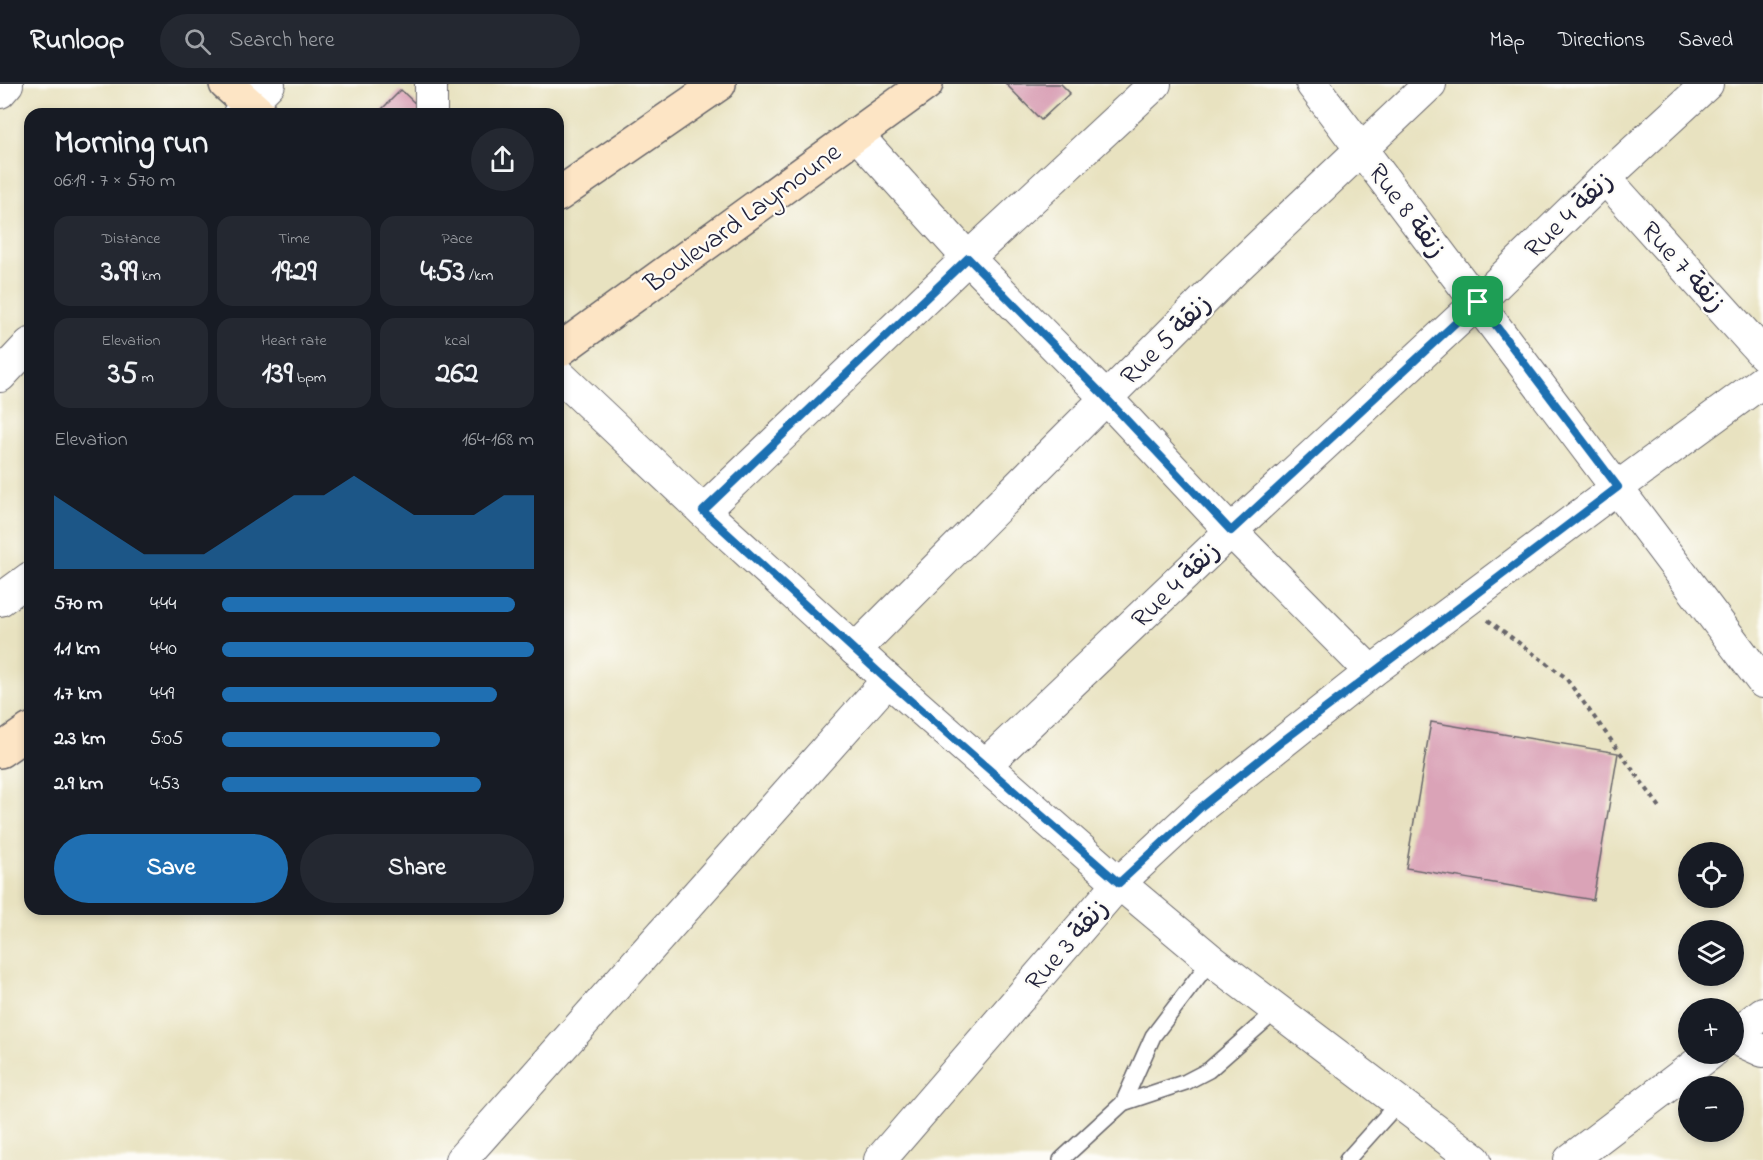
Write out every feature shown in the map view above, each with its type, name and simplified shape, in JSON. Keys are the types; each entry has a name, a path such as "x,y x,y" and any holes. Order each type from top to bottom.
{"street":[{"path":"0,92 7,84"},
{"path":"431,84 431,108"},
{"path":"564,191 719,84"},
{"name":"Boulevard Laymoune","path":"564,347 926,84"},
{"path":"703,511 968,258 1155,84"},
{"name":"Rue 8 زنقة","path":"1312,84 1763,682"},
{"name":"Rue 5 زنقة","path":"855,650 1234,270 1430,84"},
{"name":"Rue 4 زنقة","path":"985,765 1707,84"},
{"path":"856,134 968,258 1106,398 1231,531 1371,672"},
{"name":"Rue 7 زنقة","path":"1605,178 1763,354"},
{"path":"0,376 24,350"},
{"path":"564,380 888,681 1119,883 1211,960 1475,1160"},
{"name":"Rue 3 زنقة","path":"880,1160 1119,883 1201,807 1371,672 1763,381"},
{"path":"0,600 24,582"},
{"path":"460,1160 888,681"},
{"path":"0,752 24,734"},
{"path":"1744,1029 1763,1013"},
{"path":"1744,1042 1763,1051"},
{"path":"1569,1160 1696,1064"}],"lane":[{"path":"1061,1160 1123,1103 1153,1036 1211,960"},
{"path":"1123,1103 1186,1082 1209,1070 1277,1010"},
{"path":"1347,1160 1399,1102"}],"path":[{"path":"1464,603 1565,676 1662,810"}],"building":[{"path":"1006,84 1061,84 1070,93 1041,120"},
{"path":"401,90 420,108 383,108"},
{"path":"1431,722 1618,753 1593,900 1406,868"}],"route":[{"path":"968,258 1106,398 1231,531 1478,302 1618,487 1284,740 1201,807 1119,883 888,681 703,511 968,258"}]}
